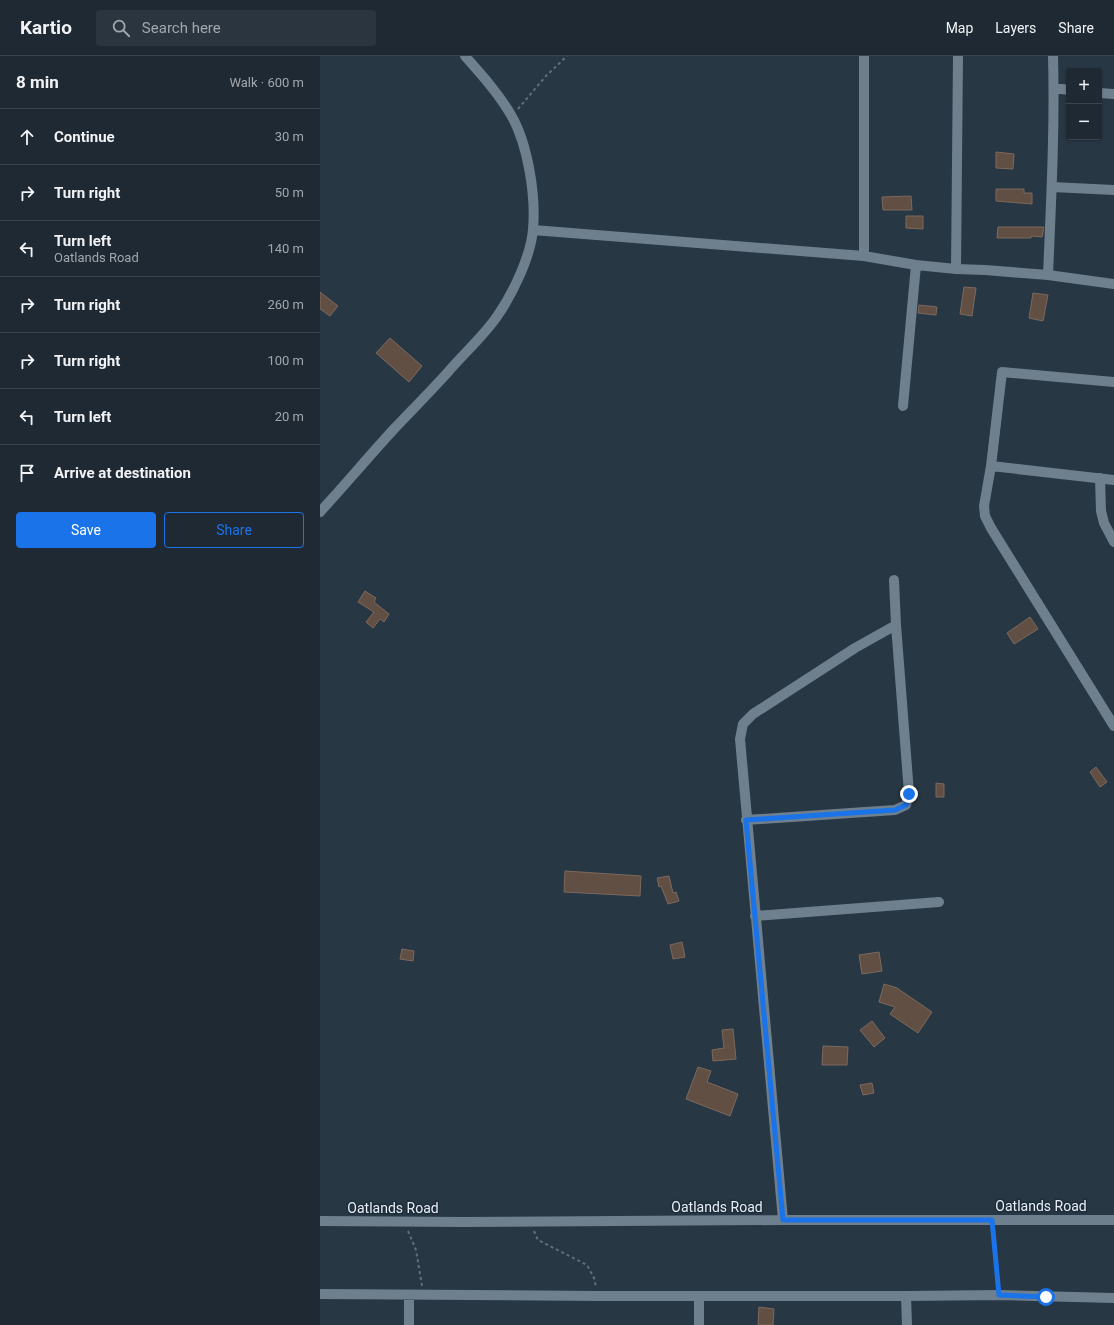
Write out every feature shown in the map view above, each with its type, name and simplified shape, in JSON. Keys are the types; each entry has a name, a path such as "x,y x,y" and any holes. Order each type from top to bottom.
{"street":[{"path":"320,512 395,428 427,396 476,342 497,316 514,286 526,260 533,230 533,196 531,173 524,146 512,116 484,77 465,56"},
{"path":"864,56 864,256"},
{"path":"956,269 958,56"},
{"path":"1048,275 1052,187 1054,88 1053,56"},
{"path":"1054,88 1066,90"},
{"path":"1102,93 1114,94"},
{"path":"1052,187 1114,190"},
{"path":"533,230 864,256 916,265 1048,275 1114,284"},
{"path":"903,406 916,265"},
{"path":"1114,382 1002,372 991,466 984,506 985,516 991,528 1114,726"},
{"path":"991,466 1114,480"},
{"path":"1100,478 1101,511 1104,523 1114,542"},
{"path":"746,820 895,810 906,805 909,794 894,580"},
{"path":"783,1220 746,820 740,739 743,724 754,714 854,648 896,625"},
{"path":"756,916 939,902"},
{"name":"Oatlands Road","path":"320,1221 530,1222 1114,1220"},
{"path":"320,1294 599,1296 999,1295 1114,1298"},
{"path":"409,1295 409,1325"},
{"path":"699,1296 699,1325"},
{"path":"906,1296 907,1325"}],"path":[{"path":"512,116 546,76 567,56"},
{"path":"992,1220 999,1295"},
{"path":"405,1222 416,1250 424,1295"},
{"path":"530,1222 538,1240 587,1265 594,1278 599,1296"}],"building":[{"path":"996,152 1014,154 1013,169 996,168"},
{"path":"996,189 1024,189 1024,193 1032,193 1032,204 996,201"},
{"path":"911,196 912,210 883,210 882,197"},
{"path":"906,216 923,216 923,229 906,228"},
{"path":"998,227 1044,227 1042,237 1031,236 1031,238 997,238"},
{"path":"964,287 976,288 972,316 960,314"},
{"path":"320,292 338,306 330,316 320,309"},
{"path":"1033,293 1048,295 1043,321 1029,318"},
{"path":"919,305 937,307 936,315 918,313"},
{"path":"390,338 422,366 409,382 376,353"},
{"path":"365,591 376,598 374,602 389,614 384,622 380,619 373,628 366,622 374,612 358,602"},
{"path":"1030,617 1038,629 1014,644 1007,633"},
{"path":"1096,767 1107,782 1100,787 1090,772"},
{"path":"936,783 944,784 944,797 936,797"},
{"path":"565,871 641,876 640,896 564,892"},
{"path":"669,876 673,893 676,892 679,901 668,904 661,886 659,887 657,878"},
{"path":"682,942 685,957 673,959 670,945"},
{"path":"402,949 414,951 413,961 400,959"},
{"path":"879,952 882,971 862,974 859,955"},
{"path":"884,984 897,988 932,1012 918,1033 890,1014 895,1007 879,1002"},
{"path":"872,1021 885,1038 874,1047 860,1030"},
{"path":"733,1029 736,1059 713,1061 712,1050 724,1048 722,1030"},
{"path":"823,1046 848,1047 847,1065 822,1065"},
{"path":"698,1067 711,1071 707,1082 738,1094 730,1116 686,1099"},
{"path":"872,1083 874,1093 863,1095 860,1085"},
{"path":"759,1307 774,1309 773,1325 758,1325"}],"route":[{"path":"909,794 906,805 895,810 746,820 783,1220 992,1220 999,1295 1046,1297"}]}
